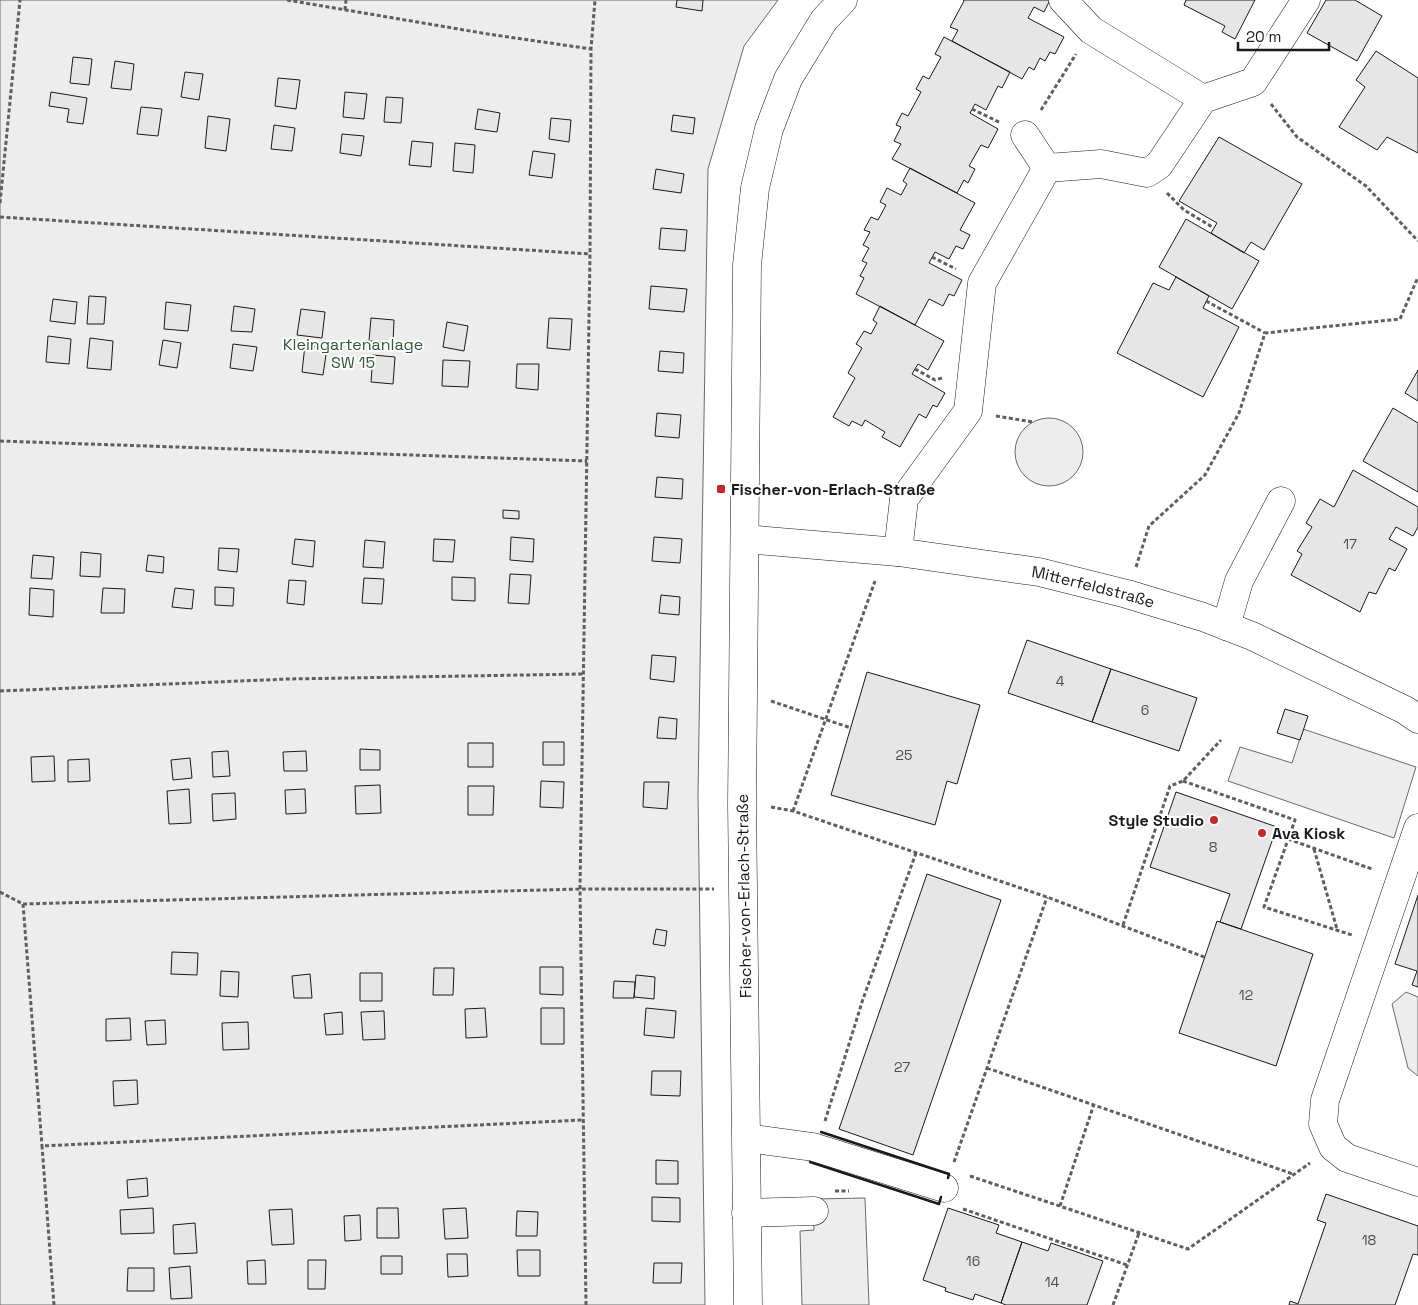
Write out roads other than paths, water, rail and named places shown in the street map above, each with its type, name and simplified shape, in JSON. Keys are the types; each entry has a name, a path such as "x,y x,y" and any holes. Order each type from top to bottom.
{"street":[{"name":"Fischer-von-Erlach-Straße","path":"748,1305 742,804 747,265 755,188 769,129 788,79 824,20 843,0"},
{"path":"1062,0 1091,30 1203,99"},
{"path":"1047,168 1101,164 1147,173 1159,165 1203,99 1253,82 1306,0"},
{"path":"1025,135 1047,168"},
{"path":"898,552 904,499 968,411 982,283 1047,168"},
{"path":"1226,626 1239,582 1281,501"},
{"name":"Mitterfeldstraße","path":"744,539 898,552 1039,572 1127,594 1204,617 1414,707"},
{"path":"1418,828 1325,1100 1323,1124 1333,1147 1347,1158 1418,1182"},
{"path":"747,1138 813,1147 948,1179"},
{"path":"746,1213 814,1211"}],"place":[{"name":"Fischer-von-Erlach-Straße","path":"721,489"},
{"name":"Style Studio","path":"1214,820"},
{"name":"Ava Kiosk","path":"1262,833"}],"park label":[{"name":"Kleingartenanlage SW 15","path":"353,353"}]}
